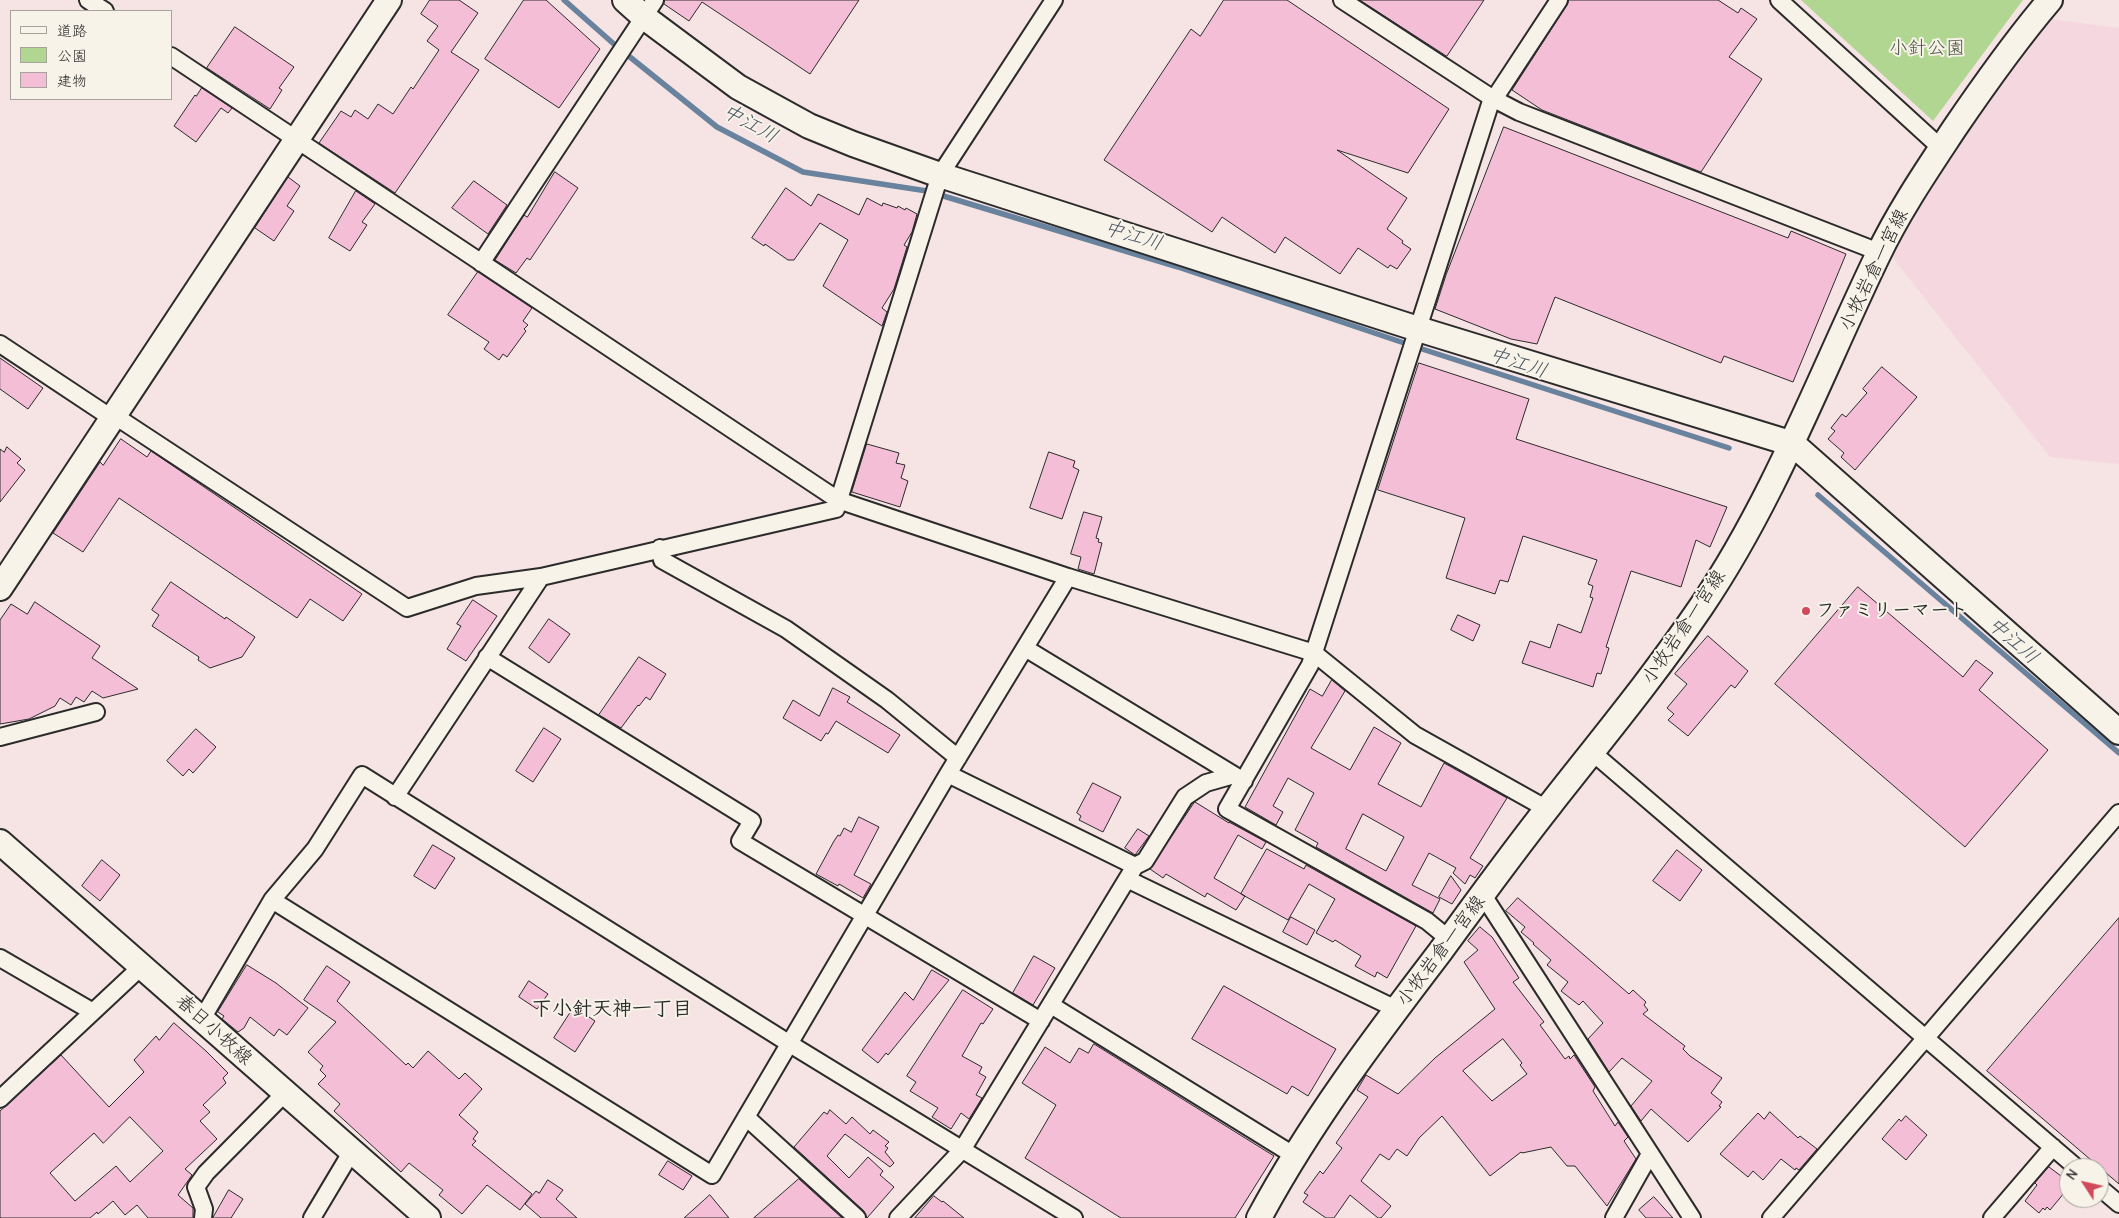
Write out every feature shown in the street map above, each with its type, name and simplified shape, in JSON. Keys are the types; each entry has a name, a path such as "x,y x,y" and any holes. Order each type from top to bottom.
{"street":[{"path":"88,0 103,10"},
{"path":"0,588 388,0"},
{"path":"625,0 738,87 775,109 810,126 939,178 1417,331 1793,444 2119,732"},
{"path":"0,344 407,608 476,586 541,576 836,508 939,178 1054,0"},
{"path":"1342,0 1493,99 1519,112 1880,252"},
{"path":"1449,939 1427,921 1227,809 1239,778 1310,665 1493,99 1559,0"},
{"path":"1779,0 1942,148"},
{"name":"小牧岩倉一宮線","path":"1259,1218 1335,1093 1449,939 1702,606 1746,531 1793,444 1880,252 1910,197 1990,77 2050,0"},
{"path":"481,263 644,16"},
{"path":"172,57 838,500 1068,577 1314,653 1415,735 1547,809"},
{"path":"660,548 662,560 786,630 887,700 958,758"},
{"path":"395,797 541,576"},
{"path":"272,900 712,1175 948,774 1068,577"},
{"path":"1025,648 1239,778"},
{"path":"487,658 752,820 740,841 1041,1021"},
{"path":"0,737 96,712"},
{"path":"1592,752 2066,1158"},
{"path":"948,774 1131,873 1396,1010"},
{"path":"202,1019 272,900 315,849 362,775 790,1044 1074,1218"},
{"path":"898,1218 962,1150 1131,873 1145,861 1185,797 1206,783 1239,778"},
{"path":"1771,1218 2119,813"},
{"name":"春日小牧線","path":"0,842 428,1218"},
{"path":"1483,895 1692,1218"},
{"path":"0,958 93,1012"},
{"path":"0,1099 142,966"},
{"path":"1051,1005 1295,1156"},
{"path":"203,1218 204,1209 196,1187 206,1174 285,1093"},
{"path":"746,1117 857,1218"},
{"path":"1992,1218 2053,1147"},
{"path":"312,1218 352,1152"},
{"path":"1614,1218 1650,1154"},
{"path":"2109,1196 2119,1204"}],"shaded area":[{"path":"2050,19 2119,28 2119,464 2050,457 1889,253 1909,217 2002,77"}],"green space":[{"name":"小針公園","path":"1801,0 2023,0 1933,121"}],"building":[{"path":"430,0 459,0 478,13 451,52 479,70 395,193 319,143 341,111 351,117 355,110 368,119 378,104 393,114 411,87 413,89 439,50 427,41 438,26 421,14"},
{"path":"524,0 546,0 600,49 559,108 485,59"},
{"path":"665,0 859,0 810,74 702,2 689,21 664,4"},
{"path":"1224,0 1287,0 1449,109 1408,173 1337,150 1407,198 1387,229 1411,249 1397,269 1390,265 1388,268 1358,248 1340,274 1285,237 1275,253 1222,217 1212,232 1104,160 1191,29 1200,36"},
{"path":"1360,0 1484,0 1447,56"},
{"path":"1569,0 1718,0 1738,13 1741,8 1757,19 1729,57 1762,79 1701,172 1542,110 1512,90"},
{"path":"235,27 294,67 279,88 282,90 270,109 207,68"},
{"path":"202,88 232,108 228,113 221,108 196,142 174,126"},
{"path":"1504,127 1788,238 1791,231 1846,254 1793,382 1724,356 1721,363 1555,297 1537,344 1511,339 1435,309 1446,275"},
{"path":"555,172 578,188 530,260 527,258 516,273 495,260 524,215 527,217"},
{"path":"288,177 300,186 287,206 294,211 274,241 255,228"},
{"path":"474,181 507,205 488,234 452,208"},
{"path":"786,188 811,206 818,194 859,215 867,198 882,206 883,203 897,208 898,206 917,214 912,232 904,245 907,247 894,289 882,308 887,312 882,326 823,286 848,240 820,223 794,260 788,260 765,244 764,246 752,238"},
{"path":"356,191 375,204 362,222 367,225 350,251 329,238"},
{"path":"478,272 532,308 523,321 528,325 524,329 526,331 507,357 503,354 499,360 484,349 489,342 448,315"},
{"path":"0,358 43,388 28,409 0,389"},
{"path":"1419,363 1529,399 1516,439 1727,507 1710,547 1696,540 1681,587 1631,571 1606,647 1609,648 1601,674 1597,673 1593,687 1522,663 1530,641 1550,648 1558,624 1581,633 1593,598 1590,597 1593,586 1588,584 1597,560 1523,536 1508,582 1500,580 1495,594 1446,578 1465,518 1378,490"},
{"path":"1882,367 1917,397 1855,470 1841,457 1844,453 1828,439 1835,431 1831,428 1842,414 1846,417 1867,393 1863,389"},
{"path":"121,439 147,457 151,451 362,594 343,621 310,599 297,618 119,498 83,552 53,533 100,462 103,465"},
{"path":"867,444 899,453 896,463 905,465 901,478 908,481 900,507 852,492"},
{"path":"7,447 21,459 17,463 25,470 0,502 0,449 4,452"},
{"path":"1049,452 1075,461 1073,467 1079,470 1062,519 1030,508"},
{"path":"1084,512 1102,517 1096,538 1099,539 1098,542 1102,543 1094,574 1078,569 1081,557 1071,554"},
{"path":"171,582 255,637 242,657 210,668 198,660 199,657 152,626 159,615 152,610"},
{"path":"1858,587 1963,677 1976,660 1993,673 1979,690 2048,750 1965,847 1775,684"},
{"path":"473,600 497,616 466,661 447,649 461,626 457,624"},
{"path":"35,602 100,646 92,658 138,689 103,698 92,691 84,702 76,697 71,705 60,698 55,706 29,719 0,724 0,620 11,604 27,614"},
{"path":"1458,615 1480,625 1473,641 1451,630"},
{"path":"549,619 570,634 549,663 529,648"},
{"path":"1708,636 1748,671 1735,688 1731,685 1688,736 1668,720 1674,714 1667,708 1687,684 1675,674"},
{"path":"639,657 666,674 650,700 646,697 621,728 599,715"},
{"path":"1332,680 1345,691 1311,748 1350,770 1374,727 1401,743 1378,784 1421,807 1444,763 1507,798 1470,858 1483,866 1475,878 1470,875 1465,884 1453,873 1456,868 1429,853 1412,885 1440,899 1433,913 1316,847 1318,843 1295,830 1314,793 1288,778 1273,806 1283,812 1276,825 1245,807 1310,689 1322,696","holes":["1363,814 1404,837 1386,871 1346,849"]},
{"path":"833,688 850,697 847,702 900,735 888,753 836,721 821,741 783,718 793,700 819,716"},
{"path":"544,728 561,739 533,782 516,771"},
{"path":"196,729 216,747 193,773 189,769 183,776 167,761"},
{"path":"1093,783 1121,797 1103,832 1079,820 1081,816 1077,813"},
{"path":"1195,802 1229,823 1266,842 1262,849 1238,835 1214,878 1245,896 1236,910 1207,893 1205,897 1166,874 1163,878 1150,869"},
{"path":"859,817 879,827 854,875 871,884 863,898 839,884 838,886 816,874 838,835 840,836 844,828 851,832"},
{"path":"1138,829 1149,836 1135,855 1125,848"},
{"path":"433,845 455,858 435,889 414,876"},
{"path":"1267,849 1304,869 1306,865 1416,926 1387,978 1377,972 1375,977 1355,966 1361,956 1335,940 1333,942 1316,933 1335,899 1309,884 1288,920 1241,894"},
{"path":"1677,850 1702,870 1680,901 1653,881"},
{"path":"102,860 120,875 100,901 82,886"},
{"path":"1451,876 1461,890 1452,904 1439,897"},
{"path":"1518,898 1629,994 1633,990 1646,1002 1644,1005 1648,1010 1643,1014 1685,1046 1683,1049 1690,1056 1722,1078 1711,1093 1722,1102 1719,1106 1721,1107 1688,1142 1651,1109 1641,1121 1631,1106 1652,1081 1622,1058 1609,1072 1588,1039 1603,1023 1583,1001 1579,1005 1561,991 1568,982 1547,965 1551,960 1521,932 1525,927 1506,911"},
{"path":"1291,917 1315,930 1307,945 1283,932"},
{"path":"2119,918 2119,1184 2109,1175 2109,1158 2089,1158 1987,1071"},
{"path":"1480,927 1492,937 1519,978 1513,982 1544,1022 1540,1025 1565,1059 1569,1056 1570,1059 1574,1055 1595,1087 1593,1091 1615,1126 1618,1122 1628,1137 1624,1141 1636,1159 1607,1206 1575,1166 1567,1166 1551,1147 1521,1152 1490,1176 1442,1116 1419,1138 1407,1156 1397,1149 1389,1160 1380,1154 1361,1181 1391,1206 1381,1218 1378,1218 1350,1195 1334,1218 1326,1218 1303,1202 1308,1195 1304,1193 1320,1171 1323,1174 1342,1148 1336,1143 1368,1097 1357,1090 1366,1075 1398,1094 1435,1058 1495,1009 1464,962 1478,950 1468,941","holes":["1503,1039 1522,1063 1520,1065 1527,1074 1492,1101 1463,1071"]},
{"path":"1034,956 1055,968 1033,1005 1013,993"},
{"path":"247,965 276,983 308,1008 287,1035 279,1029 274,1036 250,1017 244,1028 238,1032 222,1019 224,1016 218,1012"},
{"path":"327,966 350,982 337,1001 406,1065 408,1063 413,1068 428,1051 459,1079 465,1073 482,1089 459,1115 478,1132 473,1139 476,1141 472,1145 532,1194 520,1210 487,1185 462,1214 439,1195 443,1190 409,1163 401,1172 334,1111 340,1104 318,1084 326,1076 320,1070 323,1066 308,1052 336,1022 304,1000"},
{"path":"932,970 949,980 888,1055 886,1053 878,1063 862,1050 905,992 913,1000"},
{"path":"529,981 548,994 537,1009 519,997"},
{"path":"1224,986 1336,1049 1308,1096 1292,1086 1287,1094 1192,1039"},
{"path":"963,990 993,1009 983,1024 981,1023 962,1056 982,1067 979,1073 986,1077 976,1095 982,1098 969,1119 961,1113 951,1129 932,1117 938,1108 910,1091 916,1082 907,1076"},
{"path":"574,1007 595,1021 575,1052 554,1038"},
{"path":"174,1023 228,1073 223,1078 226,1083 203,1105 210,1112 200,1121 217,1139 185,1169 192,1175 178,1195 193,1208 193,1218 148,1218 137,1205 125,1215 113,1201 98,1214 97,1212 90,1218 0,1218 0,1111 61,1055 109,1107 144,1072 134,1060 156,1036 159,1040","holes":["130,1117 163,1151 130,1182 116,1166 75,1201 50,1173 94,1133 103,1143"]},
{"path":"1094,1044 1274,1156 1235,1218 1121,1218 1025,1158 1056,1105 1022,1083 1045,1047 1070,1063 1079,1048 1088,1053"},
{"path":"830,1110 846,1124 852,1117 870,1134 873,1130 889,1142 885,1146 888,1148 885,1152 894,1163 890,1167 845,1134 827,1156 849,1178 868,1157 883,1171 880,1175 894,1187 867,1218 864,1211 794,1147 824,1112 827,1114"},
{"path":"1770,1112 1798,1138 1800,1136 1817,1149 1799,1170 1796,1168 1795,1170 1781,1159 1763,1180 1753,1171 1748,1177 1720,1154 1758,1113 1764,1119"},
{"path":"1906,1116 1927,1135 1906,1160 1882,1139 1899,1119 1901,1121"},
{"path":"668,1161 692,1176 683,1190 659,1175"},
{"path":"2049,1167 2059,1174 2059,1199 2050,1210 2047,1207 2045,1210 2043,1208 2039,1213 2025,1201 2037,1185 2035,1183"},
{"path":"799,1179 842,1218 754,1218"},
{"path":"548,1180 563,1190 556,1199 577,1218 541,1218 525,1204 536,1191 539,1193"},
{"path":"229,1190 243,1199 231,1218 213,1218"},
{"path":"710,1195 729,1218 684,1218 704,1200"},
{"path":"934,1196 943,1201 964,1218 915,1218"},
{"path":"1654,1197 1673,1218 1646,1218 1639,1210"}],"waterway":[{"name":"中江川","path":"564,0 615,45 717,127 803,172 927,191 1178,267 1422,349 1729,448"},
{"name":"中江川","path":"1818,495 2119,753"}],"place":[{"name":"ファミリーマート","path":"1806,611"}],"district":[{"name":"下小針天神一丁目","path":"612,1009"}]}
